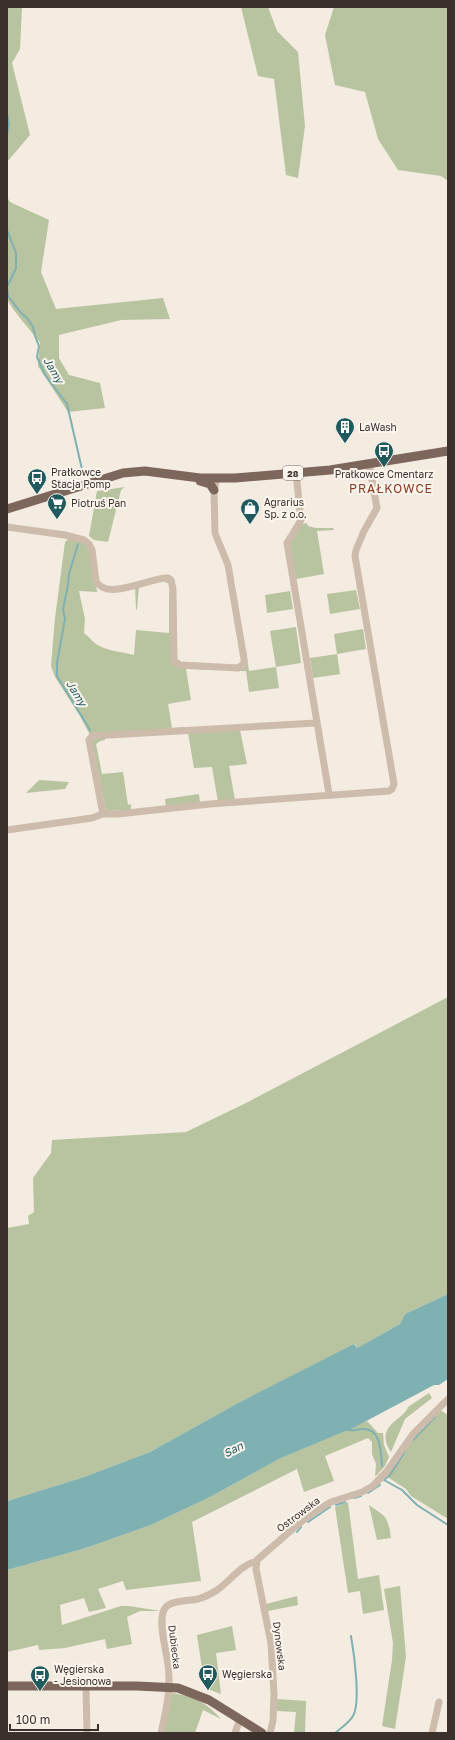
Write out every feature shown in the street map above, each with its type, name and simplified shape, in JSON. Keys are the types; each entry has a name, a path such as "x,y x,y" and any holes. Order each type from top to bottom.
{"main road":[{"name":"28","path":"7,509 124,473 146,471 217,478 326,471 448,450"},
{"path":"185,476 210,484 214,490"},
{"path":"7,1686 169,1687 202,1696 262,1733"}],"street":[{"path":"7,830 92,818 103,814 118,814 329,794 388,791 394,787 355,556 364,531 377,508 369,464"},
{"path":"296,473 300,520 287,543 329,794"},
{"path":"7,527 65,535 84,540 89,544 94,558 96,581 102,588 115,589 165,577 171,580 173,589 173,657 177,664 238,668 244,664 244,659 228,564 215,533 214,490 217,478"},
{"path":"103,814 89,740 92,736 316,723"},
{"name":"Ostrowska","path":"164,1610 167,1606 174,1603 208,1596 226,1584 251,1562 256,1562 260,1556 319,1509 331,1502 362,1492 373,1486 387,1471 413,1434 448,1399"},
{"name":"Dynowska","path":"256,1562 258,1581 270,1634 272,1652 274,1694 273,1721 270,1733"},
{"name":"Dubiecka","path":"161,1733 169,1687 169,1668 162,1630 164,1610"},
{"path":"86,1686 87,1733"},
{"path":"432,1733 439,1702"},
{"path":"235,1733 240,1719"}],"green space":[{"path":"7,7 22,7 20,49 12,63 30,135 7,162"},
{"path":"241,7 268,7 277,31 298,52 305,126 298,178 286,175 274,79 258,76"},
{"path":"334,7 448,7 448,181 441,176 398,170 378,139 365,92 335,85 325,35"},
{"path":"7,197 10,202 49,220 41,272 56,309 163,298 170,319 121,320 59,335 59,358 69,375 100,383 105,408 68,412 38,366 40,342 8,302"},
{"path":"125,487 121,490 108,542 94,540 89,536 97,491"},
{"path":"307,523 308,526 316,528 333,528 334,530 317,531 324,574 296,579 290,543 302,524"},
{"path":"72,538 85,544 91,553 93,579 97,592 79,591 85,619 84,633 94,643 100,646 110,650 134,655 136,630 169,633 169,584 163,581 139,586 137,610 135,587 162,579 169,581 173,662 178,666 219,669 186,669 191,700 168,704 172,728 185,727 186,729 90,735 80,716 55,677 51,666 55,618 65,542"},
{"path":"356,590 360,609 330,614 327,594"},
{"path":"290,591 293,609 267,613 265,595"},
{"path":"296,627 301,663 276,667 270,631"},
{"path":"363,629 366,649 337,654 334,634"},
{"path":"246,651 249,671 276,667 279,688 249,692 246,671 234,671 238,670"},
{"path":"337,654 340,674 313,678 310,658"},
{"path":"240,730 247,764 229,766 235,800 218,802 212,767 194,768 188,733"},
{"path":"105,737 105,740 96,744 102,774 123,772 128,805 131,804 131,810 106,811 92,740"},
{"path":"39,780 69,782 65,789 26,793"},
{"path":"199,794 200,803 166,807 165,799"},
{"path":"448,997 448,1294 405,1314 400,1324 357,1348 355,1344 238,1403 150,1452 84,1477 7,1501 7,1228 29,1224 28,1216 34,1212 33,1178 51,1153 52,1140 186,1132 248,1102"},
{"path":"429,1393 432,1398 405,1419 391,1452 386,1443 388,1430 408,1407"},
{"path":"440,1410 448,1415 448,1519 411,1496 406,1489 386,1476 415,1435"},
{"path":"367,1421 378,1433 383,1433 384,1445 389,1457 385,1466 377,1475 375,1476 376,1464 372,1454 372,1442 368,1438 325,1456 334,1481 304,1492 297,1469 192,1522 201,1581 126,1590 123,1581 98,1589 106,1608 89,1612 84,1598 60,1605 62,1625 121,1606 161,1611 140,1611 127,1617 132,1644 107,1649 105,1639 65,1648 39,1650 38,1645 7,1652 7,1570 83,1549 151,1525 210,1497 281,1458"},
{"path":"348,1502 358,1579 379,1575 384,1610 363,1614 360,1591 348,1593 335,1507"},
{"path":"369,1505 383,1515 387,1521 391,1538 377,1540"},
{"path":"400,1586 406,1657 395,1729 382,1726 392,1660 393,1643 384,1589"},
{"path":"297,1596 298,1605 268,1611 266,1604"},
{"path":"232,1626 236,1650 216,1653 221,1694 205,1688 197,1635"},
{"path":"172,1693 193,1698 205,1704 221,1719 203,1710 195,1733 164,1733"},
{"path":"277,1699 306,1701 305,1733 294,1733 296,1712 277,1711"}],"water":[{"name":"San","path":"448,1294 448,1379 439,1385 434,1385 355,1427 281,1458 210,1497 151,1525 83,1549 7,1570 7,1501 84,1477 150,1452 238,1403 354,1344 357,1348 400,1324 405,1314"}],"waterway":[{"name":"Jamy","path":"7,114 9,123 7,135"},
{"name":"Jamy","path":"7,230 16,253 16,268 7,287 8,296 33,327 39,346 37,357 45,375 67,404 84,478"},
{"name":"Jamy","path":"78,544 69,574 63,609 65,619 57,663 57,676 90,730"},
{"path":"413,1440 435,1417"},
{"path":"346,1429 368,1429 373,1432 379,1442 382,1466"},
{"path":"404,1453 390,1475 384,1480 402,1490 417,1505 448,1525"},
{"path":"368,1493 380,1485"},
{"path":"354,1498 361,1496"},
{"path":"336,1505 345,1502"},
{"path":"308,1522 330,1507"},
{"path":"297,1532 301,1527"},
{"path":"335,1733 349,1721 355,1710 357,1689 351,1636"}],"place":[{"name":"LaWash","path":"345,444"},
{"name":"Prałkowce Cmentarz","path":"384,468"},
{"name":"Prałkowce Stacja Pomp","path":"37,495"},
{"name":"Piotruś Pan","path":"57,520"},
{"name":"Agrarius Sp. z o.o.","path":"250,525"},
{"name":"Węgierska","path":"208,1691"},
{"name":"Węgierska - Jesionowa","path":"40,1692"}],"district":[{"name":"PRAŁKOWCE","path":"391,488"}]}
